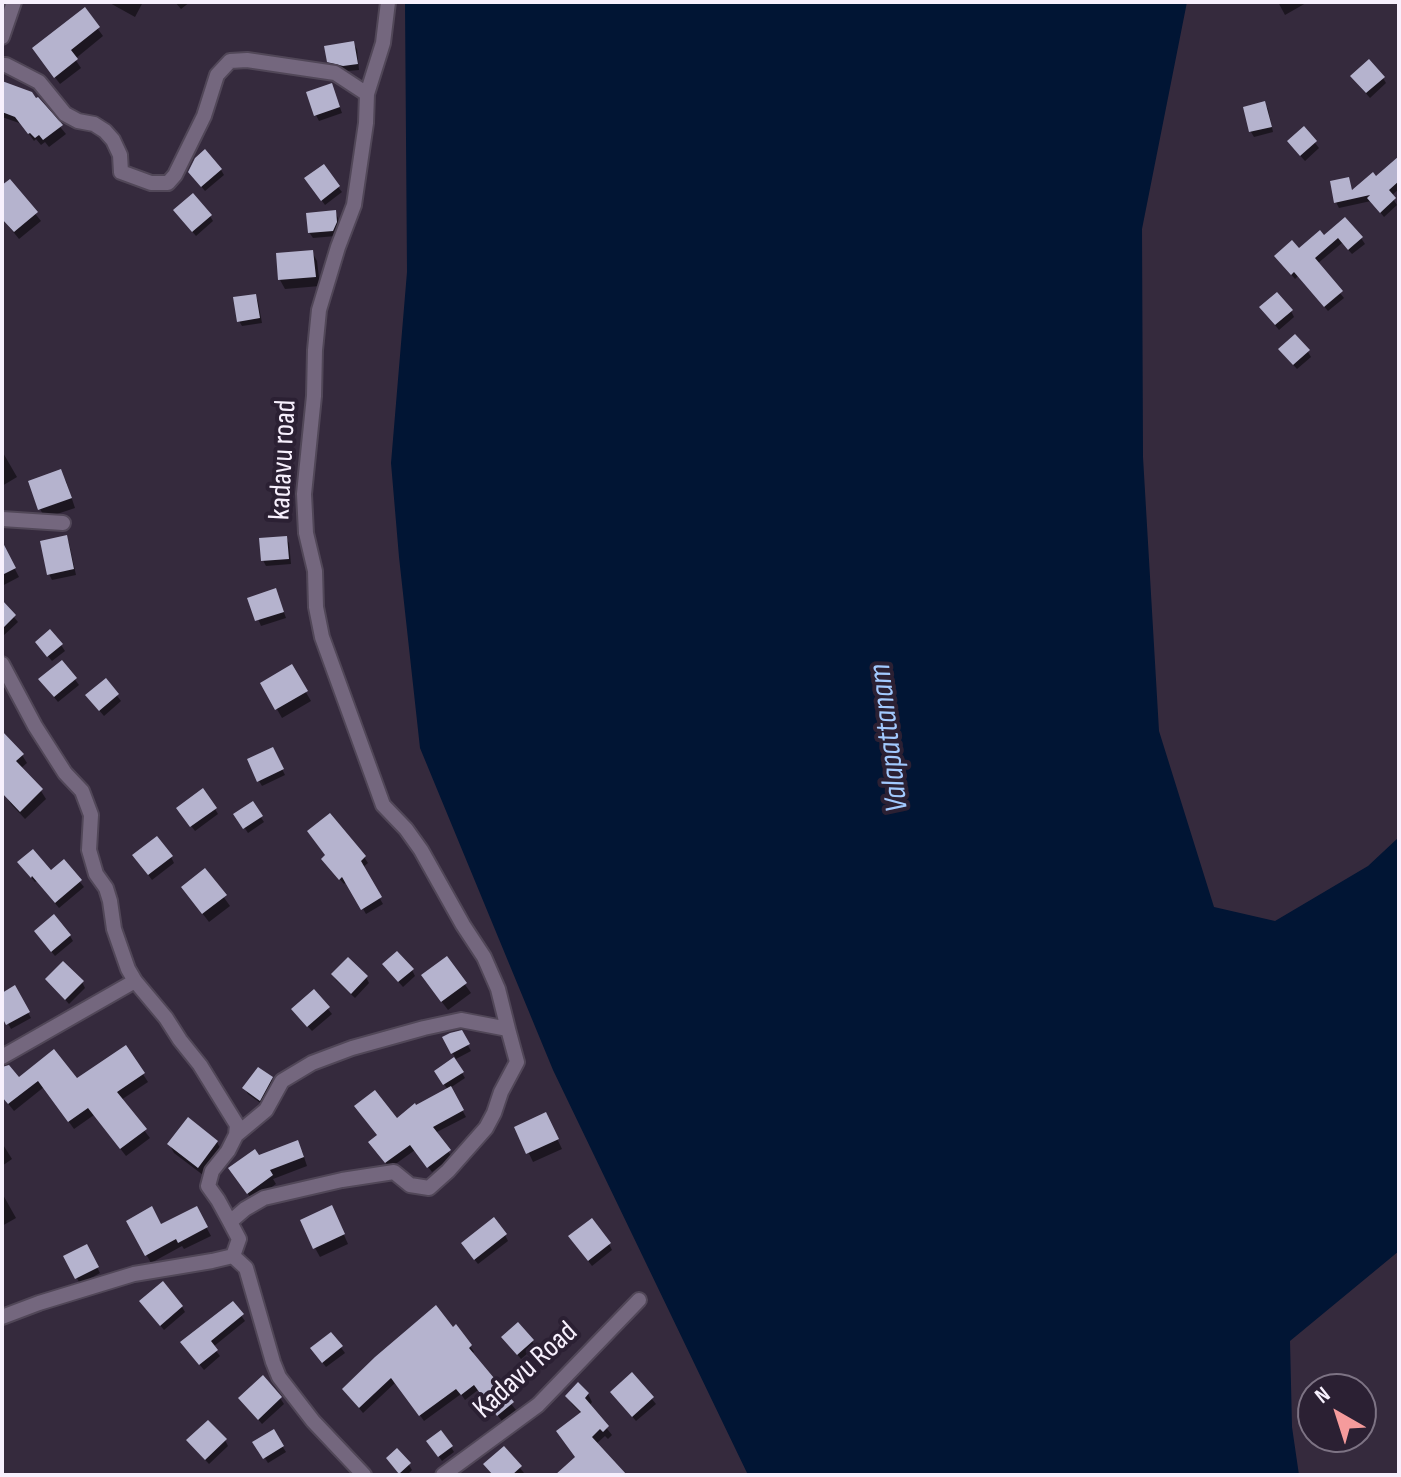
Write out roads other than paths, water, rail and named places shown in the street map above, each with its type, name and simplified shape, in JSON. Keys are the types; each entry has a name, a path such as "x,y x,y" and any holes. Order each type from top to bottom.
{"street":[{"path":"2,37 14,2"},
{"name":"kadavu road","path":"230,1222 264,1198 342,1180 394,1172 410,1185 429,1188 486,1128 517,1062 498,989 484,957 421,850 383,805 322,637 316,607 315,571 306,533 304,494 319,310 354,205 367,94 383,43 388,2"},
{"path":"2,65 39,82 65,114 105,131 120,155 121,172 151,183 168,183 175,175 204,116 217,75 230,61 247,60 335,73 367,94"},
{"path":"2,519 63,523"},
{"path":"2,664 35,726 65,773 82,791 91,815 89,850 96,874 106,888 114,929 135,981 200,1065 237,1125 236,1135 212,1171 208,1186 239,1239 233,1256"},
{"path":"2,1057 135,981"},
{"path":"236,1135 266,1110 282,1081 312,1063 352,1048 461,1020 508,1029"},
{"path":"2,1317 134,1274 233,1256"},
{"path":"233,1256 246,1268 279,1377 313,1421 364,1475"},
{"name":"Kadavu Road","path":"443,1475 538,1405 639,1300"}],"water":[{"name":"Valapattanam","path":"405,2 1187,2 1142,229 1143,457 1159,731 1214,907 1275,921 1368,866 1399,837 1399,1251 1290,1341 1292,1427 1299,1475 748,1475 553,1070 420,748 391,463 407,272"}]}
